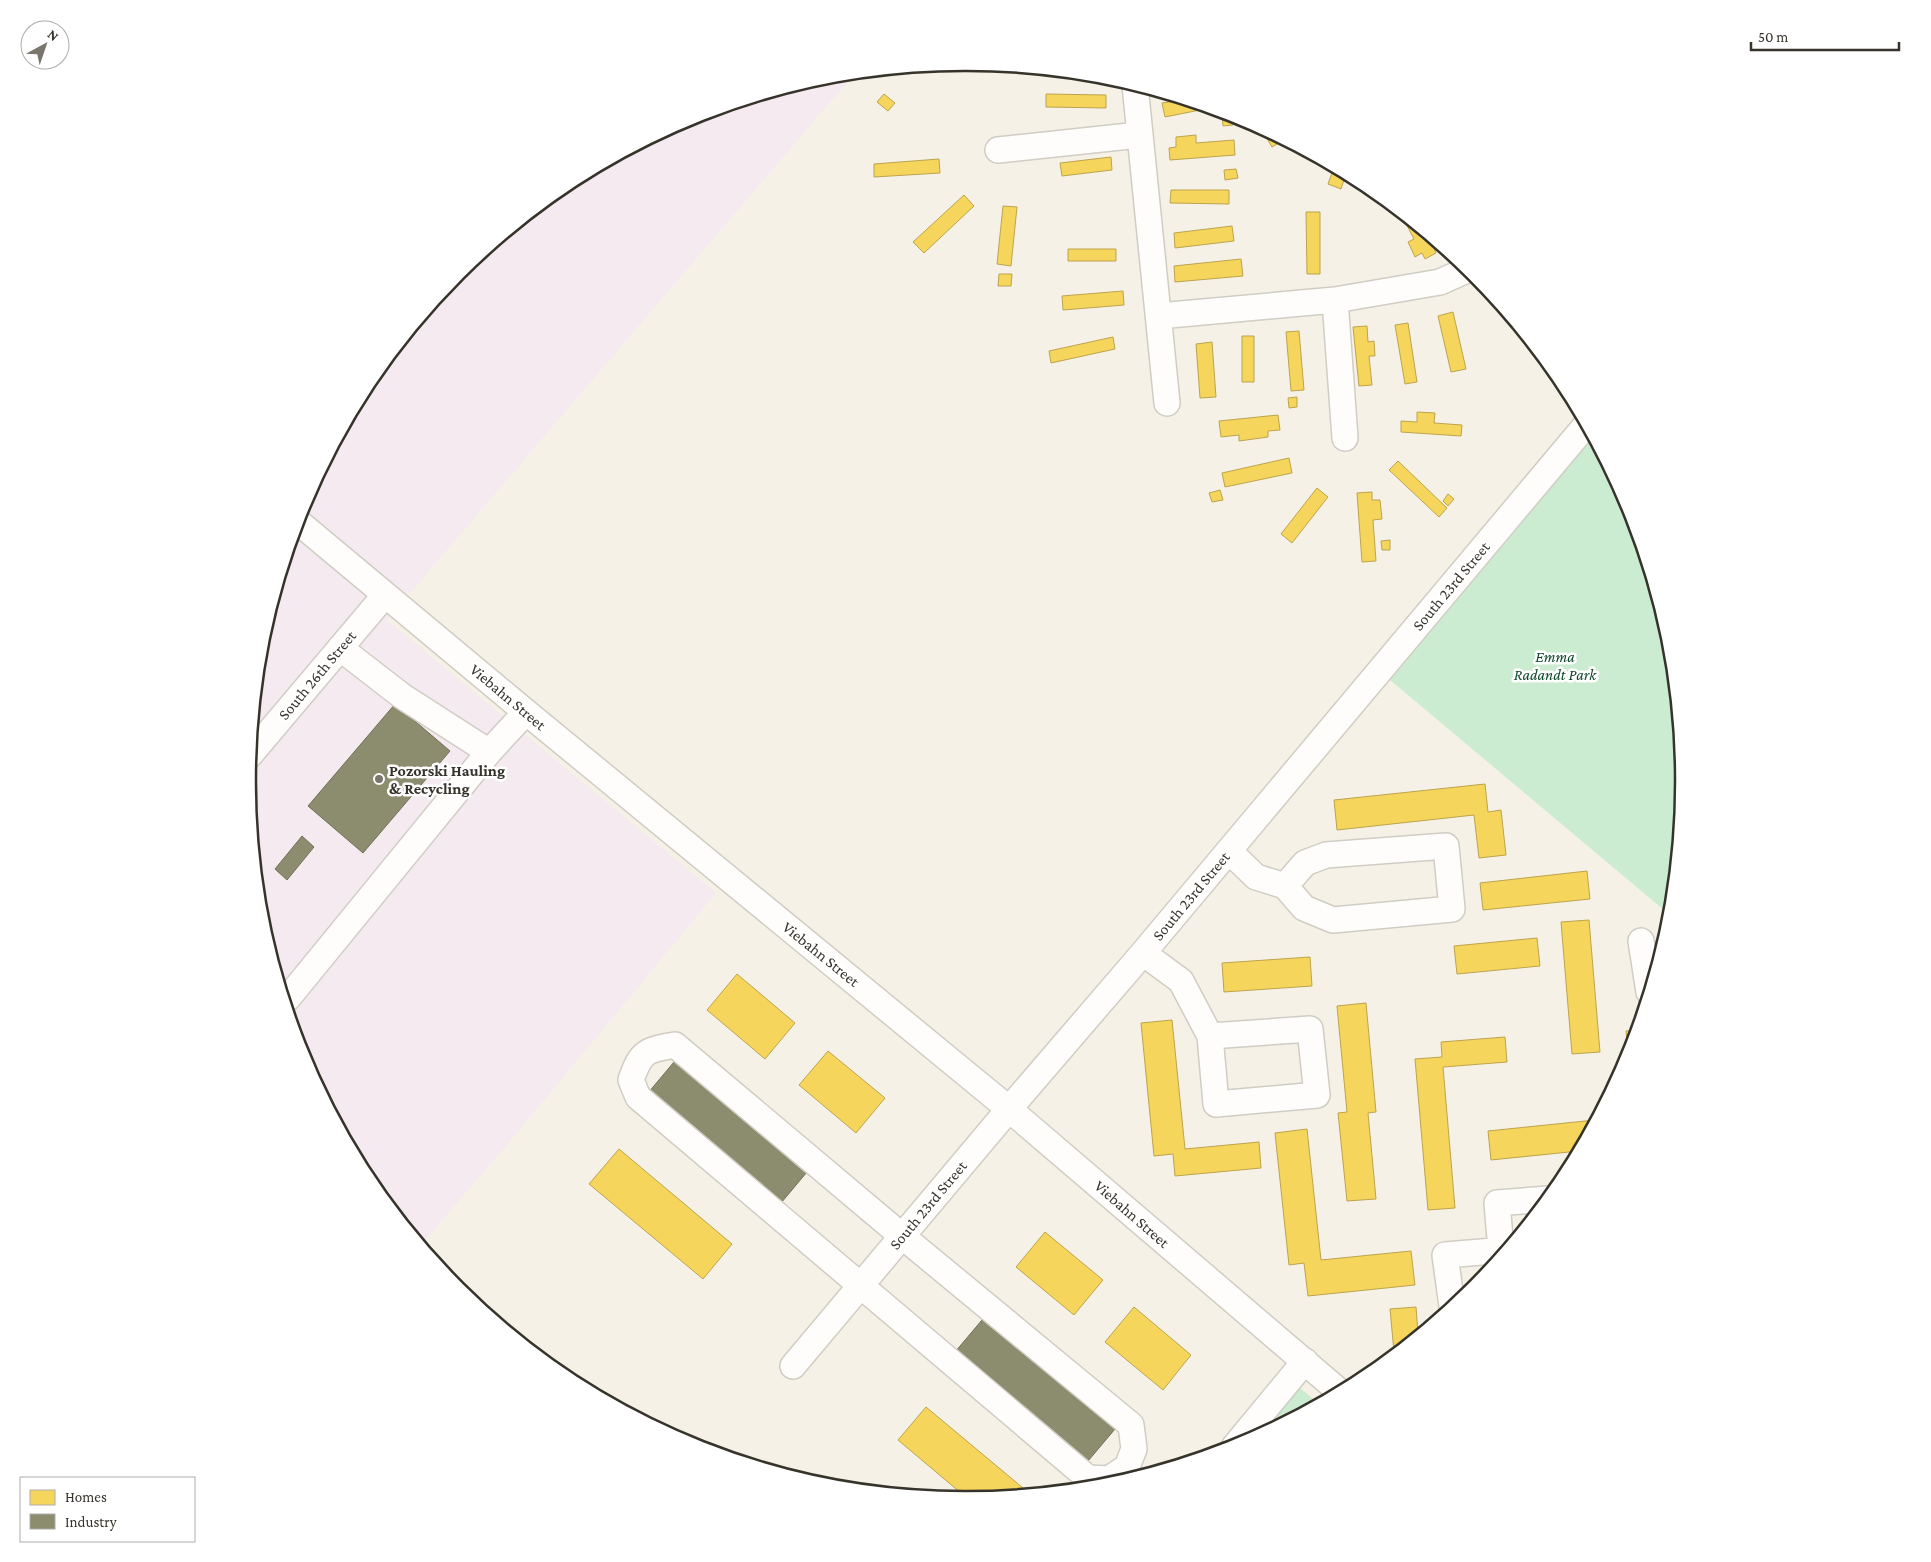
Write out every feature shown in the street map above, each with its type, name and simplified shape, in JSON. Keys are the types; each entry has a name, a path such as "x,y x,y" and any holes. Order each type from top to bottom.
{"street":[{"path":"1136,92 1167,403"},
{"path":"998,150 1139,135"},
{"path":"1159,316 1335,300 1440,282 1461,273"},
{"path":"1335,300 1345,438"},
{"name":"South 23rd Street","path":"793,1366 1582,430"},
{"name":"Viebahn Street","path":"303,527 1009,1109 1334,1387"},
{"name":"South 26th Street","path":"257,748 385,595"},
{"path":"340,648 402,696 489,752"},
{"path":"289,996 489,752 526,712"},
{"path":"1228,851 1256,877 1285,886 1304,908 1333,920 1452,909 1446,846 1326,854 1304,863 1285,886"},
{"path":"1641,941 1647,979"},
{"path":"1143,953 1181,981 1210,1036 1216,1104 1317,1096 1310,1029 1210,1036"},
{"path":"1098,1478 1088,1478 638,1097 631,1080 638,1061 652,1049 675,1045 902,1236 1131,1424 1134,1449 1127,1467 1114,1475"},
{"path":"1503,1244 1497,1203 1538,1200"},
{"path":"1451,1298 1445,1255 1498,1251"},
{"path":"1245,1433 1304,1362"}],"shaded area":[{"path":"848,81 387,620 716,893 506,1146 425,1240 402,1213 375,1175 351,1136 329,1095 293,1009 269,919 257,827 256,781 257,735 269,643 293,553 329,467 375,387 402,349 432,313 498,247 533,218 571,191 611,166 652,144 694,125 737,109 782,95"}],"green space":[{"name":"Emma Radandt Park","path":"1589,443 1621,509 1638,553 1662,643 1674,735 1675,781 1674,827 1663,910 1390,680"},
{"path":"1281,1372 1314,1399 1279,1418 1220,1443"}],"building: Homes":[{"path":"884,94 895,103 888,111 877,102"},
{"path":"1046,94 1106,95 1106,108 1046,107"},
{"path":"1171,102 1198,110 1165,117 1162,103"},
{"path":"1222,120 1233,123 1233,125 1223,126"},
{"path":"1196,135 1196,143 1234,140 1235,155 1170,160 1169,148 1176,147 1176,137"},
{"path":"1267,139 1278,144 1272,147"},
{"path":"1111,157 1112,170 1062,176 1060,163"},
{"path":"939,159 940,173 874,177 874,164"},
{"path":"1236,169 1238,178 1225,180 1224,170"},
{"path":"1332,173 1344,181 1341,189 1328,184"},
{"path":"1171,190 1229,190 1229,204 1170,203"},
{"path":"964,195 974,206 924,253 913,242"},
{"path":"1003,206 1017,207 1011,266 997,264"},
{"path":"1306,212 1320,212 1320,274 1307,274"},
{"path":"1407,225 1433,247 1436,253 1425,259 1422,253 1415,257 1408,242 1414,239"},
{"path":"1232,226 1234,241 1175,248 1174,233"},
{"path":"1068,249 1116,249 1116,261 1068,261"},
{"path":"1241,259 1243,276 1175,282 1174,266"},
{"path":"999,274 1012,274 1011,286 998,286"},
{"path":"1123,291 1124,305 1063,310 1062,296"},
{"path":"1453,312 1466,369 1451,372 1438,316"},
{"path":"1408,323 1417,382 1405,384 1395,325"},
{"path":"1367,326 1368,342 1374,341 1375,356 1369,356 1372,385 1359,386 1353,327"},
{"path":"1299,331 1304,390 1291,391 1286,332"},
{"path":"1242,336 1254,336 1254,382 1242,382"},
{"path":"1113,337 1115,349 1051,363 1049,351"},
{"path":"1212,342 1216,397 1200,398 1196,344"},
{"path":"1297,397 1297,407 1289,408 1288,398"},
{"path":"1417,412 1435,413 1434,423 1462,425 1461,436 1401,432 1401,421 1417,422"},
{"path":"1278,415 1280,430 1268,431 1268,437 1239,441 1239,435 1221,437 1219,421"},
{"path":"1289,458 1292,473 1225,487 1222,473"},
{"path":"1398,461 1447,508 1439,517 1389,470"},
{"path":"1317,488 1328,497 1292,543 1281,534"},
{"path":"1220,490 1223,500 1212,502 1209,493"},
{"path":"1372,492 1372,500 1380,500 1382,519 1373,520 1376,561 1362,562 1357,493"},
{"path":"1448,494 1454,499 1448,506 1443,501"},
{"path":"1390,540 1390,550 1382,550 1381,541"},
{"path":"1485,784 1488,812 1501,810 1506,855 1479,858 1474,815 1337,830 1334,800"},
{"path":"1587,871 1590,899 1483,910 1480,883"},
{"path":"1589,920 1600,1052 1572,1054 1561,922"},
{"path":"1537,938 1540,966 1457,974 1454,946"},
{"path":"1310,957 1312,986 1224,992 1222,963"},
{"path":"737,974 795,1023 765,1059 707,1010"},
{"path":"1366,1003 1376,1112 1368,1113 1376,1199 1347,1201 1338,1113 1347,1112 1337,1006"},
{"path":"1172,1020 1185,1149 1259,1142 1261,1168 1175,1176 1173,1154 1154,1156 1141,1023"},
{"path":"1505,1037 1507,1062 1443,1067 1455,1208 1428,1210 1415,1059 1442,1057 1441,1042"},
{"path":"828,1051 885,1098 856,1133 799,1085"},
{"path":"1588,1121 1570,1152 1491,1160 1488,1131"},
{"path":"1307,1129 1321,1260 1411,1251 1415,1285 1308,1296 1304,1263 1289,1265 1275,1133"},
{"path":"619,1149 732,1244 703,1279 589,1184"},
{"path":"1045,1232 1103,1280 1074,1315 1016,1267"},
{"path":"1134,1307 1191,1355 1163,1390 1105,1342"},
{"path":"1416,1307 1418,1328 1394,1347 1390,1309"},
{"path":"926,1407 1023,1488 958,1491 898,1440"}],"building: Industry":[{"name":"Pozorski Hauling & Recycling","path":"395,704 450,751 363,853 308,806"},
{"path":"302,836 314,847 287,880 275,869"},
{"path":"674,1062 807,1172 781,1203 648,1093"},
{"path":"982,1320 1115,1429 1088,1461 955,1352"}],"place":[{"name":"Pozorski Hauling & Recycling","path":"379,779"}]}
